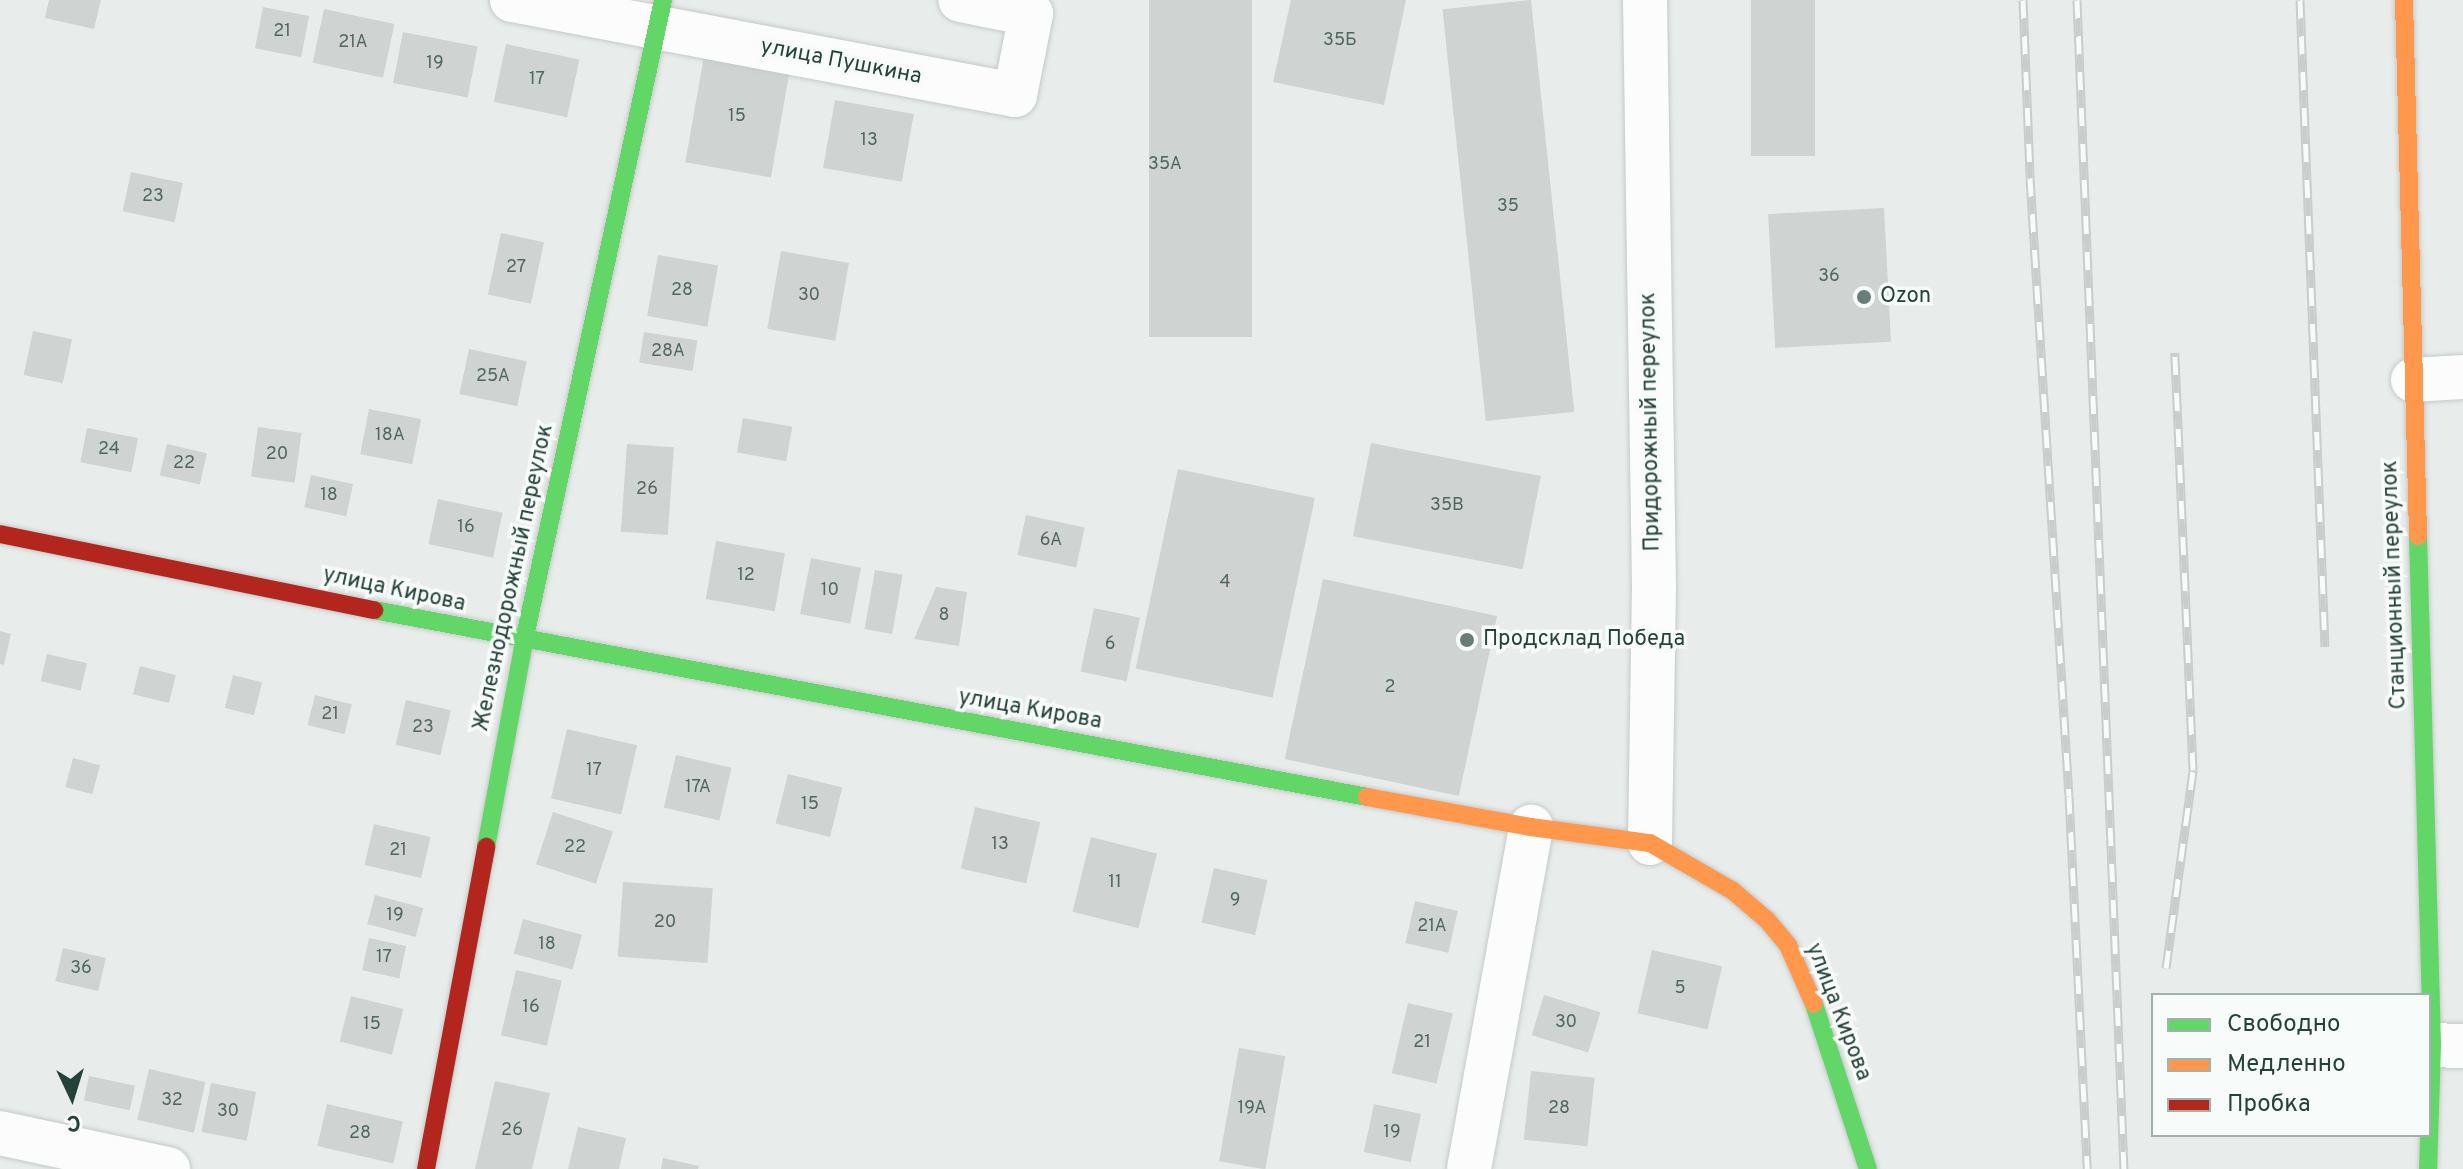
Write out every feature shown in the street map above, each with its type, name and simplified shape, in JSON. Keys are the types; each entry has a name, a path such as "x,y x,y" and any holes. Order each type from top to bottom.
{"street":[{"name":"улица Пушкина","path":"512,0 660,14 1015,95 1031,14 960,0"},
{"name":"Придорожный переулок","path":"1645,0 1654,587 1650,843"},
{"name":"Станционный переулок","path":"2404,0 2413,380 2447,1045 2428,1169"},
{"name":"Железнодорожный переулок","path":"426,1169 524,641 660,14"},
{"path":"2413,380 2463,377"},
{"name":"улица Кирова","path":"0,534 524,641 1531,827 1650,843 1733,891 1767,920 1788,945 1806,981 1868,1169"},
{"path":"1469,1169 1531,827"},
{"path":"0,1133 168,1169"}],"building":[{"path":"49,0 101,0 94,29 45,18"},
{"path":"1149,0 1252,0 1252,337 1149,337"},
{"path":"1291,0 1406,0 1384,105 1273,82"},
{"path":"1531,0 1574,412 1486,421 1442,9"},
{"path":"1751,0 1815,0 1815,156 1751,156"},
{"path":"263,7 309,16 301,57 255,48"},
{"path":"324,9 394,24 383,78 313,63"},
{"path":"403,32 478,47 468,98 393,83"},
{"path":"506,44 579,60 567,117 494,102"},
{"path":"704,56 790,71 771,177 685,162"},
{"path":"835,100 914,114 902,182 823,168"},
{"path":"131,172 183,183 175,222 123,211"},
{"path":"1884,208 1891,342 1775,348 1768,214"},
{"path":"501,233 544,242 531,304 488,295"},
{"path":"781,251 849,263 835,341 767,329"},
{"path":"658,255 718,266 707,327 647,316"},
{"path":"33,331 72,339 63,383 24,375"},
{"path":"644,332 697,340 692,371 639,363"},
{"path":"469,349 527,361 517,406 459,394"},
{"path":"369,409 421,419 412,464 360,454"},
{"path":"743,418 792,427 786,461 737,452"},
{"path":"258,427 302,433 295,483 251,477"},
{"path":"87,428 138,438 131,472 80,462"},
{"path":"1371,443 1541,476 1523,569 1353,536"},
{"path":"167,444 207,453 200,484 160,475"},
{"path":"627,444 674,447 668,535 621,532"},
{"path":"1178,469 1315,498 1273,698 1136,669"},
{"path":"311,475 353,484 346,516 304,507"},
{"path":"438,499 503,513 493,558 428,544"},
{"path":"1026,515 1085,527 1076,568 1017,555"},
{"path":"716,541 785,553 775,611 706,599"},
{"path":"811,558 861,568 850,624 800,614"},
{"path":"875,570 903,575 892,634 865,629"},
{"path":"1323,579 1497,616 1459,796 1285,759"},
{"path":"936,587 967,592 959,646 914,639"},
{"path":"1094,608 1140,618 1126,681 1080,672"},
{"path":"0,631 11,634 4,665 0,664"},
{"path":"47,654 87,663 81,691 41,681"},
{"path":"140,666 176,675 169,703 133,694"},
{"path":"233,675 262,682 254,715 225,708"},
{"path":"315,695 352,704 344,734 308,725"},
{"path":"406,700 451,710 440,755 396,745"},
{"path":"567,729 637,745 621,814 551,798"},
{"path":"676,755 732,768 719,820 664,808"},
{"path":"73,758 100,765 92,794 65,787"},
{"path":"788,774 842,788 830,837 776,823"},
{"path":"975,807 1040,822 1026,883 961,868"},
{"path":"553,812 613,831 596,884 536,864"},
{"path":"374,824 431,837 421,878 365,865"},
{"path":"1091,837 1157,853 1138,928 1072,912"},
{"path":"1214,868 1268,880 1255,935 1201,923"},
{"path":"623,882 713,888 708,963 618,957"},
{"path":"375,895 423,908 416,937 367,924"},
{"path":"1415,901 1458,911 1448,953 1405,943"},
{"path":"523,919 582,935 573,970 514,954"},
{"path":"369,938 406,946 399,978 362,970"},
{"path":"63,948 106,958 98,991 55,981"},
{"path":"1652,950 1722,966 1708,1030 1637,1013"},
{"path":"516,970 562,981 547,1046 501,1035"},
{"path":"1544,995 1600,1012 1588,1052 1532,1035"},
{"path":"351,996 403,1009 392,1055 340,1042"},
{"path":"1408,1003 1453,1013 1437,1084 1392,1073"},
{"path":"1239,1048 1285,1056 1265,1169 1219,1161"},
{"path":"149,1069 206,1082 194,1133 137,1120"},
{"path":"1531,1071 1595,1078 1587,1146 1524,1140"},
{"path":"89,1076 135,1086 130,1110 84,1100"},
{"path":"495,1081 550,1093 532,1169 475,1169"},
{"path":"211,1083 256,1092 247,1141 201,1132"},
{"path":"327,1104 403,1122 393,1163 317,1146"},
{"path":"1374,1104 1421,1114 1411,1162 1364,1152"},
{"path":"578,1127 626,1138 619,1169 568,1169"},
{"path":"663,1158 699,1166 698,1169 661,1169"}],"railway":[{"path":"2023,0 2030,178 2069,796 2087,1169"},
{"path":"2077,0 2124,1169"},
{"path":"2300,0 2325,647"},
{"path":"2166,968 2193,770 2175,352"}],"traffic: fast":[{"path":"486,847 524,641 663,0"},
{"path":"2418,536 2431,993"},
{"path":"374,610 1367,797"},
{"path":"1814,1004 1868,1169"},
{"path":"2431,1009 2431,1076"},
{"path":"2428,1169 2429,1137"}],"traffic: slow":[{"path":"2404,0 2418,536"},
{"path":"1367,797 1531,827 1650,843 1733,891 1767,920 1788,945 1814,1004"}],"traffic: jam":[{"path":"0,534 374,610"},
{"path":"426,1169 486,847"}],"place":[{"name":"Ozon","path":"1864,297"},
{"name":"Продсклад Победа","path":"1467,640"}]}
